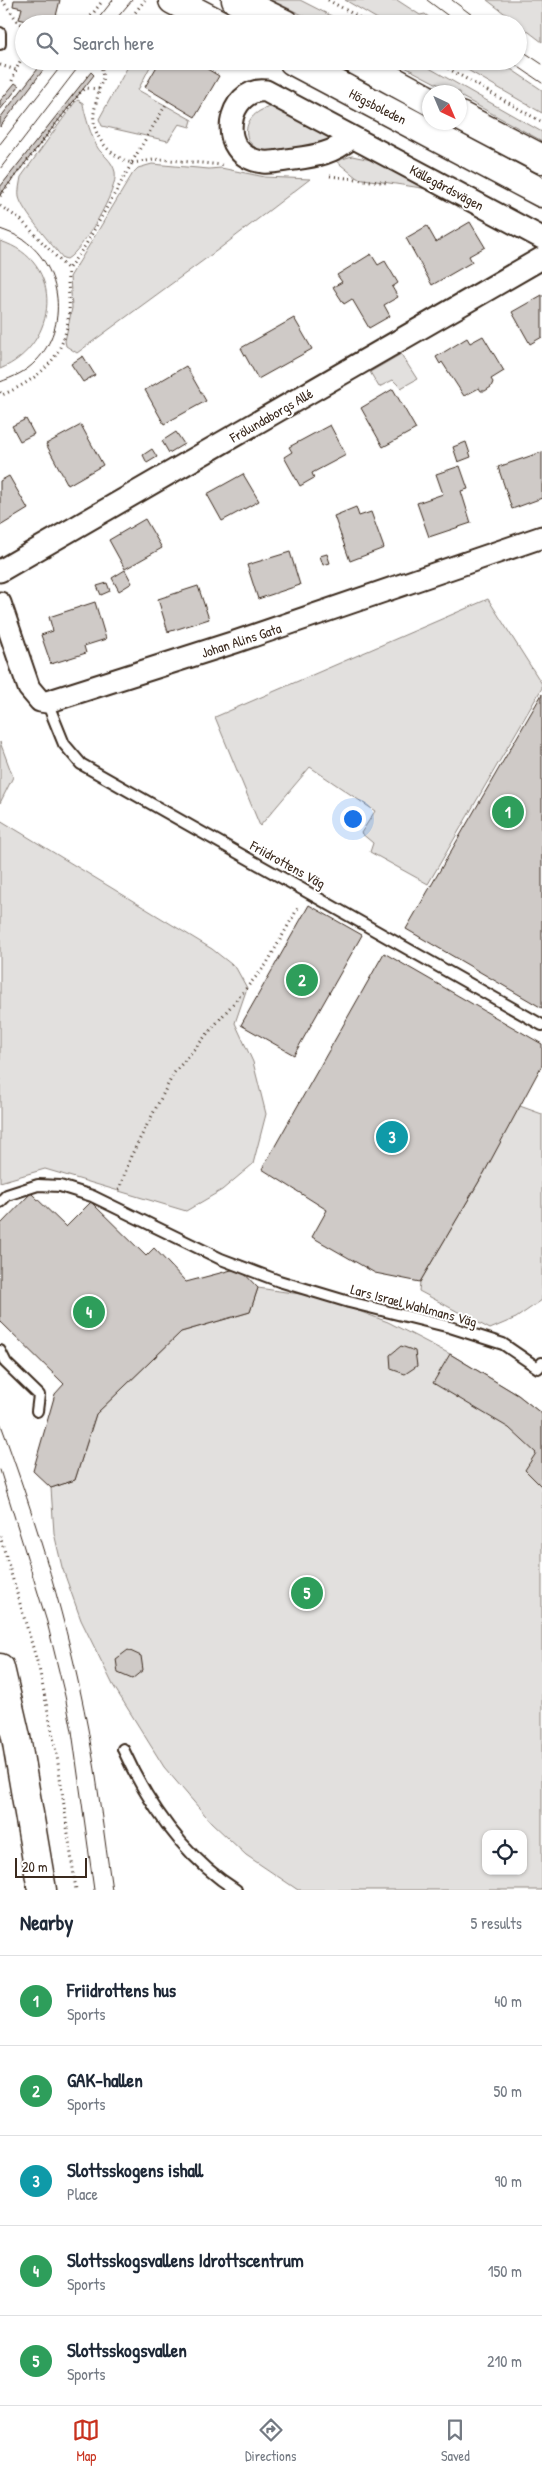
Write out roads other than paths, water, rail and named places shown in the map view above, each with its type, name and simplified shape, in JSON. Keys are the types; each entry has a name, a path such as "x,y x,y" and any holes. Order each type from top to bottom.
{"main road":[{"path":"173,0 202,15"},
{"path":"236,0 267,15"},
{"name":"Högsboleden","path":"310,70 542,193"},
{"name":"Högsboleden","path":"373,70 422,97"},
{"path":"468,121 542,149"},
{"path":"468,121 542,159"},
{"path":"0,1668 16,1737 42,1890"}],"street":[{"name":"Källegårdsvägen","path":"351,138 342,146 320,156 262,162 252,159 237,146 232,135 231,118 234,110 246,98 260,90 266,91 351,138 542,238"},
{"name":"Frölundaborgs Allé","path":"0,571 542,258"},
{"name":"Johan Alins Gata","path":"47,702 235,642 542,537"},
{"path":"0,603 29,688 40,701 47,702"}],"lane":[{"path":"0,33 0,44"},
{"name":"Friidrottens Väg","path":"47,702 64,744 81,764 308,890 542,1024"},
{"name":"Lars Israel Wahlmans Väg","path":"0,1202 7,1195 38,1185 60,1186 112,1206 221,1258 279,1281 349,1302 450,1327 503,1344 541,1368"},
{"path":"0,1351 6,1363 39,1395 37,1411"},
{"path":"123,1749 134,1774 156,1810 189,1852 236,1890"}],"tram line":[{"path":"101,15 113,0"},
{"path":"120,15 132,0"},
{"path":"427,0 447,15"},
{"path":"452,0 472,15"},
{"path":"527,54 542,64"},
{"path":"0,144 58,70"},
{"path":"0,169 76,70"},
{"path":"523,70 542,83"},
{"path":"0,229 21,238 37,252 47,266 54,282 57,298 54,332 47,347 28,368 0,382"},
{"path":"0,1422 39,1535 71,1651 92,1749 112,1890"},
{"path":"0,1470 47,1622 65,1696 72,1731 94,1890"}],"place":[{"name":"Friidrottens hus","path":"508,812"},
{"name":"GAK-hallen","path":"302,980"},
{"name":"Slottsskogens ishall","path":"392,1137"},
{"name":"Slottsskogsvallens Idrottscentrum","path":"89,1312"},
{"name":"Slottsskogsvallen","path":"307,1593"}]}
